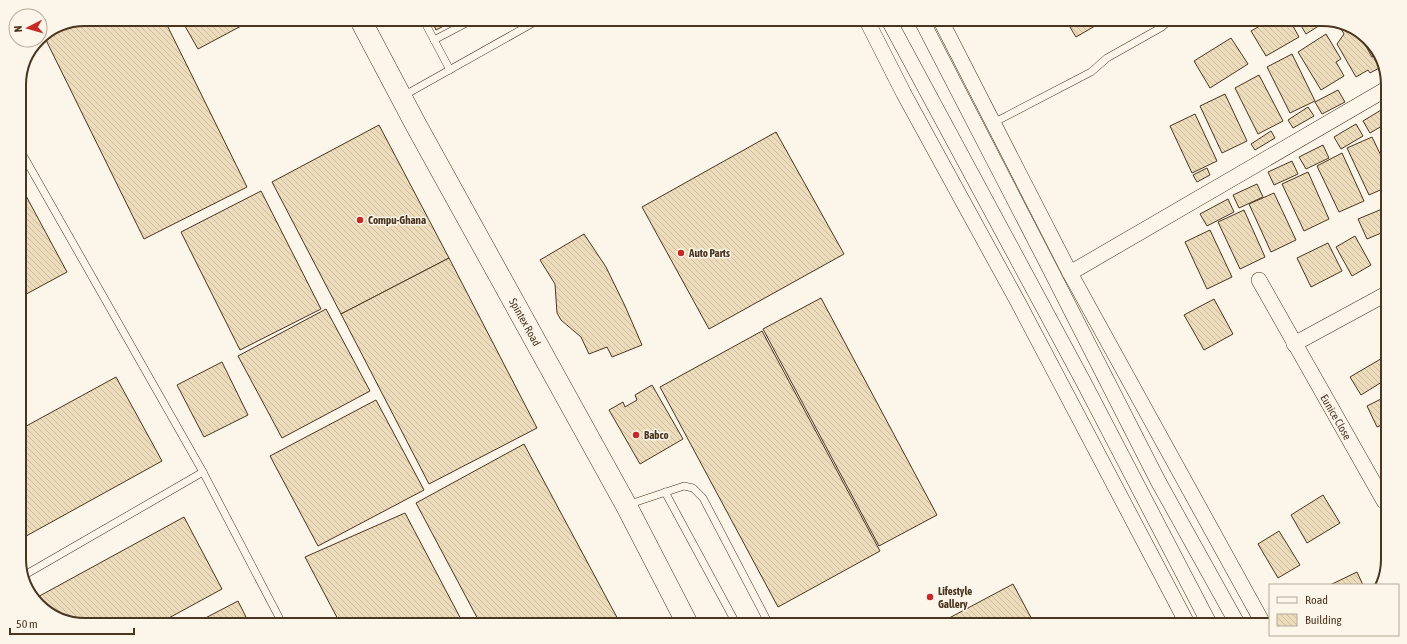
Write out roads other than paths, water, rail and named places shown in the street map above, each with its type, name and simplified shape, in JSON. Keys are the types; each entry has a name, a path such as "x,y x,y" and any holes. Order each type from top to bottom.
{"main road":[{"name":"Spintex Road","path":"364,26 401,97 626,505 684,618"}],"street":[{"path":"870,26 1184,618"},
{"path":"892,26 1079,374 1206,618"},
{"path":"925,26 1158,481 1234,618"},
{"path":"944,26 1070,273 1260,618"},
{"path":"1070,273 1381,92"},
{"name":"Eunice Close","path":"1259,280 1294,344 1381,492"},
{"path":"1294,344 1381,297"}],"lane":[{"path":"427,26 450,70"},
{"path":"434,40 461,26"},
{"path":"401,97 528,26"},
{"path":"993,123 1091,72 1107,58 1163,26"},
{"path":"26,160 203,472 279,618"},
{"path":"28,574 203,472"},
{"path":"626,505 684,486 693,488 703,498 766,618"},
{"path":"666,492 733,618"}],"place":[{"name":"Compu-Ghana","path":"360,220"},
{"name":"Auto Parts","path":"681,253"},
{"name":"Babco","path":"636,435"},
{"name":"Lifestyle Gallery","path":"930,597"}]}
